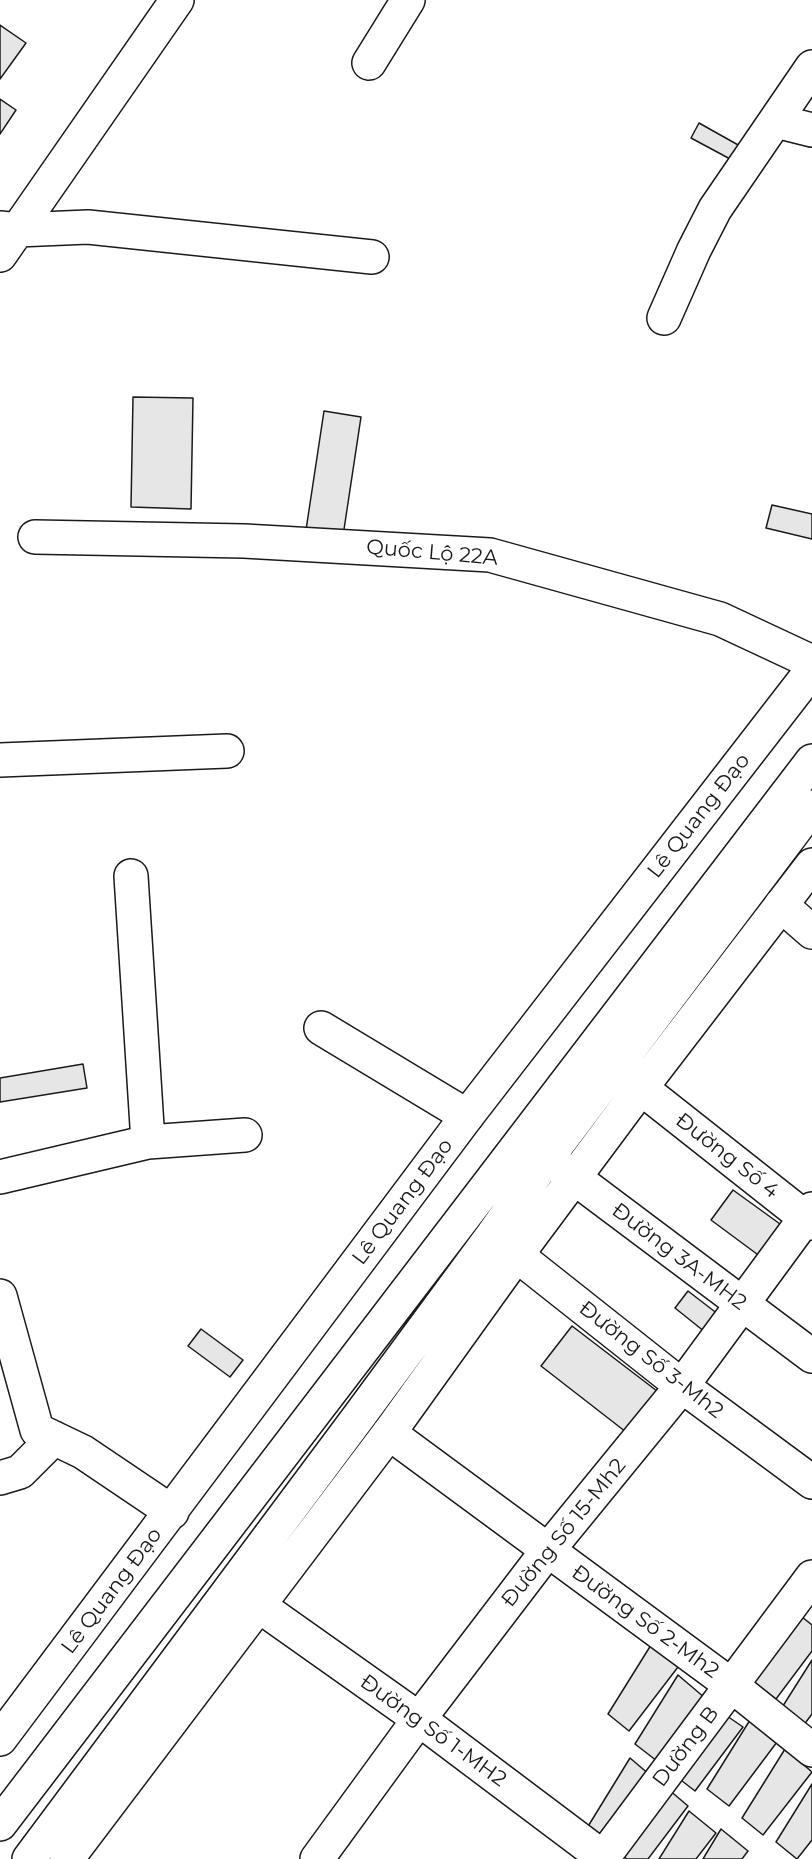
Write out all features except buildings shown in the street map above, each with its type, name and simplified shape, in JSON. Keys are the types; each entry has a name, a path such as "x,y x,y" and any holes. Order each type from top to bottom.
{"main road":[{"path":"6,238 177,0"},
{"path":"369,63 408,0"},
{"path":"664,318 693,250 715,209 812,67"},
{"path":"776,121 812,130"},
{"path":"6,238 88,227 372,256"},
{"name":"Quốc Lộ 22A","path":"35,537 244,541 490,555 720,619 812,662"},
{"name":"Lê Quang Đạo","path":"0,1739 467,1116 812,670"},
{"path":"0,760 227,751"},
{"path":"0,1824 812,761"},
{"path":"67,1859 389,1433 504,1246 548,1158 812,807"},
{"path":"29,1859 504,1246 575,1179 641,1088 812,865"},
{"path":"131,876 148,1142"},
{"path":"781,905 812,932"},
{"path":"321,1028 467,1116"},
{"name":"Đường Số 4","path":"641,1088 810,1217"},
{"path":"0,1177 148,1142 245,1135"},
{"name":"Đường 3A-MH2","path":"548,1158 812,1356"},
{"name":"Đường Số 15-Mh2","path":"317,1859 419,1719 548,1550 682,1386 810,1217"},
{"name":"Đường Số 3-Mh2","path":"504,1246 682,1386 812,1482"},
{"path":"0,1296 8,1361 37,1430 83,1452 172,1512"},
{"name":"Đường Số 2-Mh2","path":"389,1433 731,1685 812,1750"},
{"path":"0,1478 20,1472 54,1438"},
{"name":"Dường B","path":"604,1859 812,1577"},
{"name":"Đường Số 1-MH2","path":"258,1605 419,1719 604,1859"}]}
